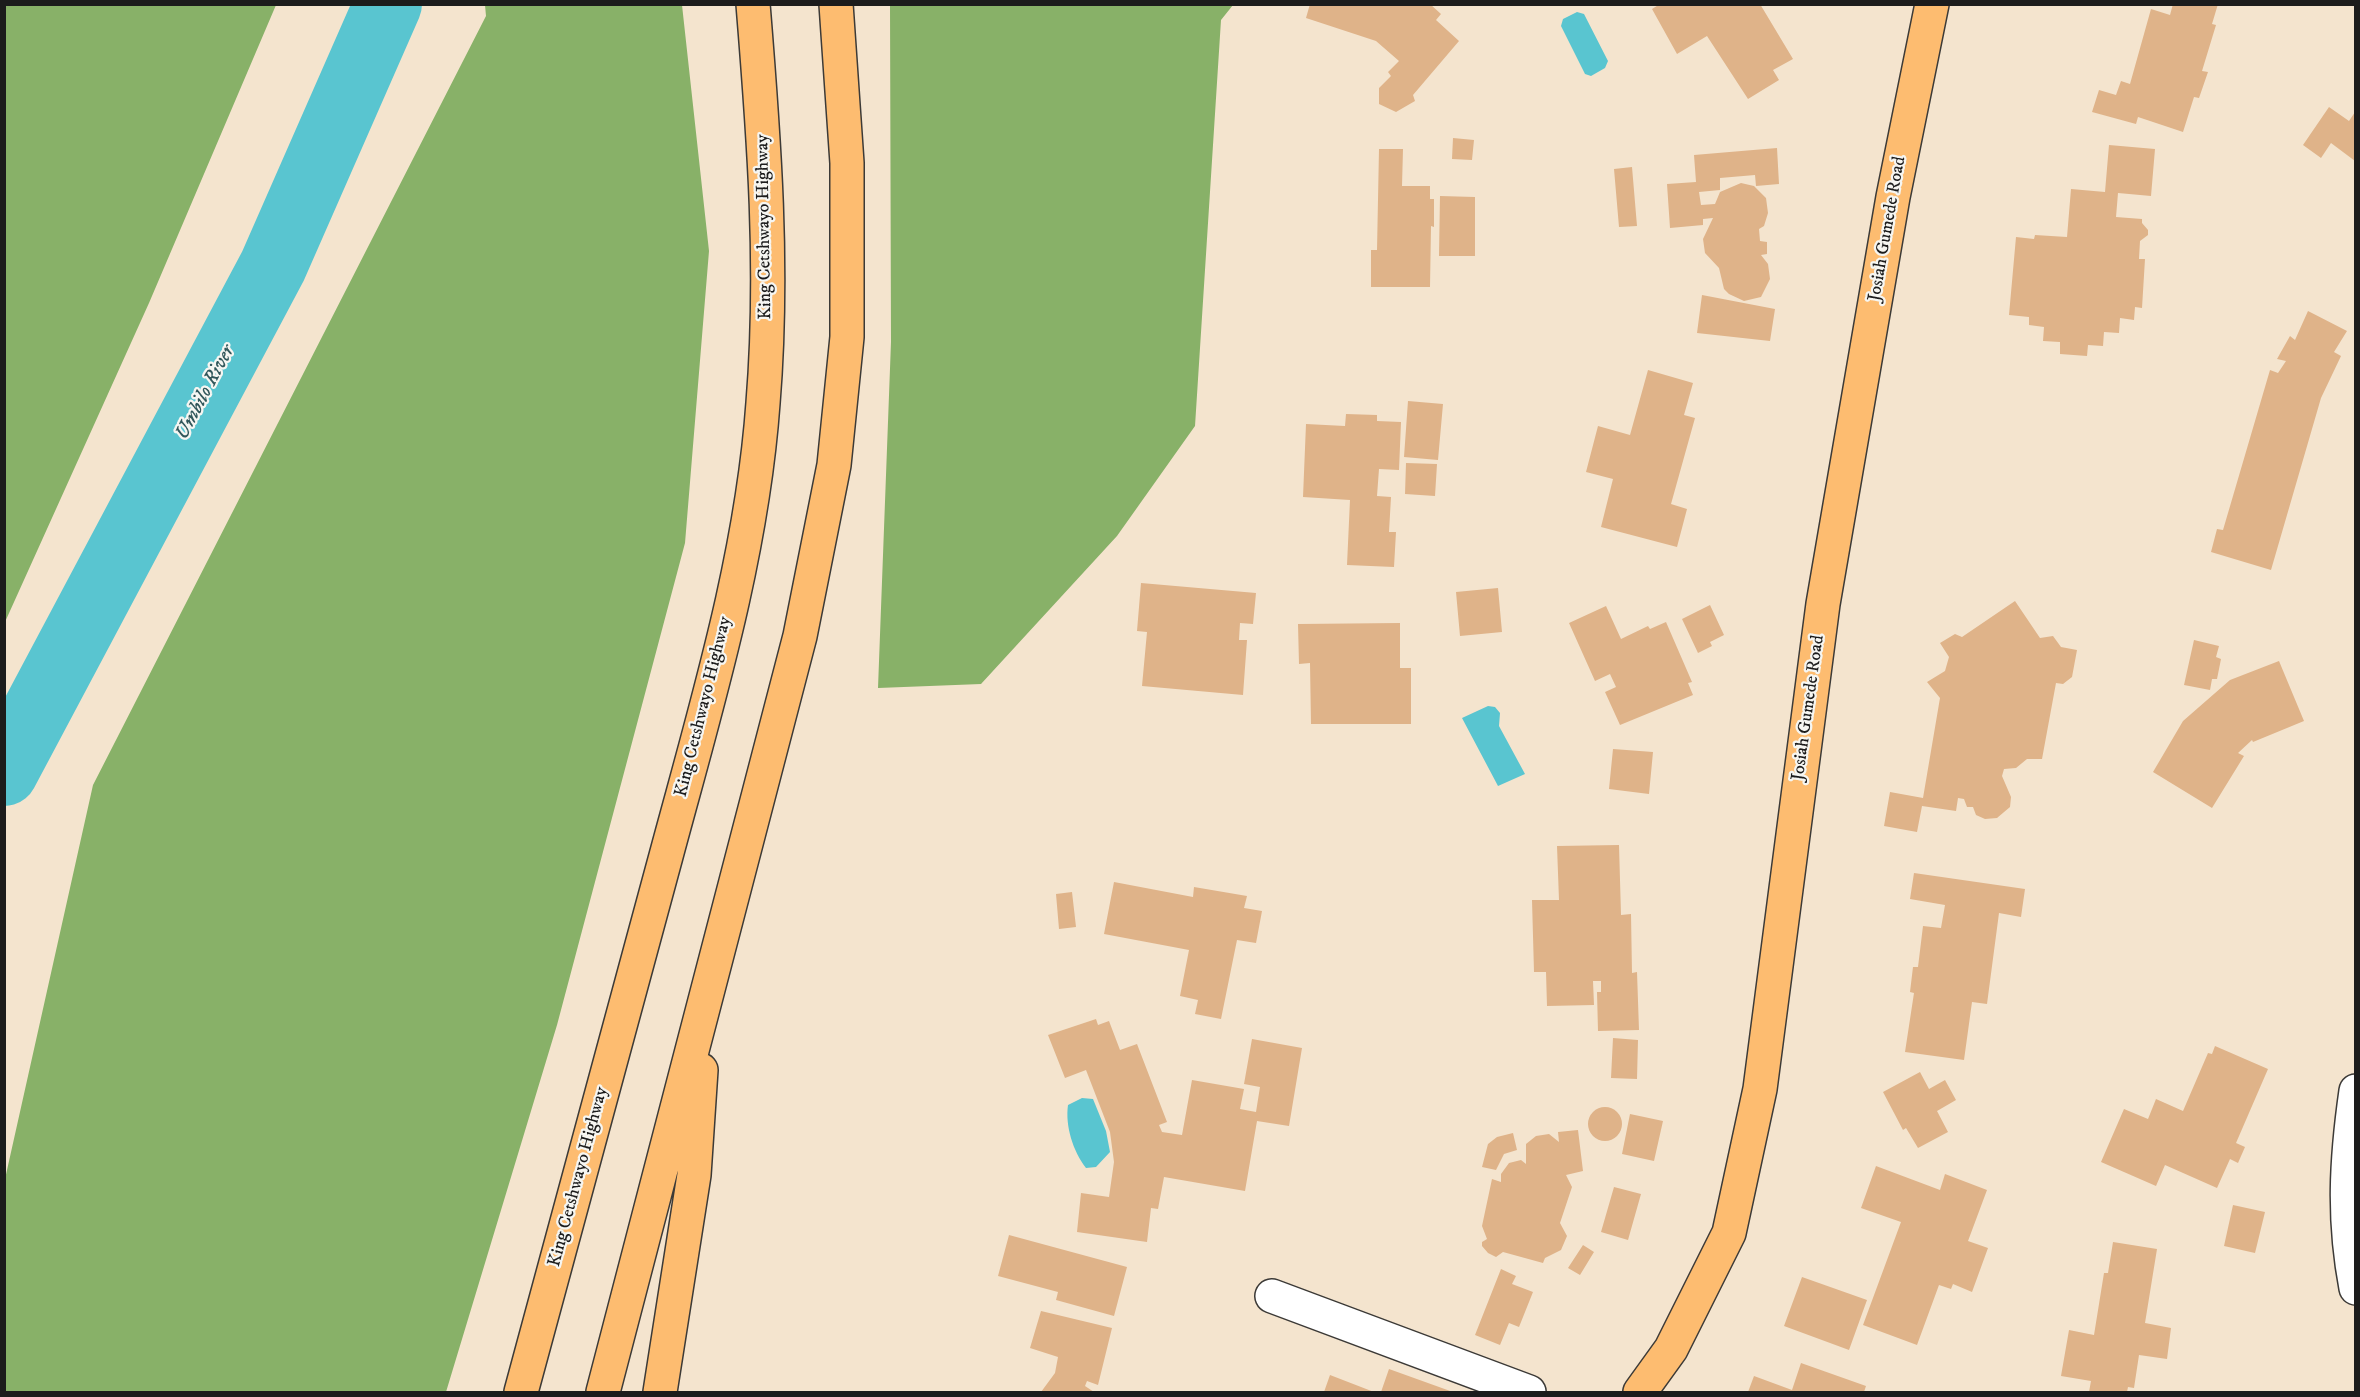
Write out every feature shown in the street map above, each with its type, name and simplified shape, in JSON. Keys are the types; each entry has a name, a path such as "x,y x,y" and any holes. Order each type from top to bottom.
{"main road":[{"name":"King Cetshwayo Highway","path":"521,1392 700,730 747,532 763,406 768,309 768,213 753,4"},
{"path":"603,1392 800,636 834,465 847,337 848,164 836,4"},
{"name":"Josiah Gumede Road","path":"1640,1392 1671,1349 1729,1233 1760,1089 1823,604 1893,197 1932,4"},
{"path":"660,1392 694,1175 706,991"}],"street":[{"path":"2355,1091 2345,1186 2350,1258 2355,1288"},
{"path":"1272,1296 1529,1392"}],"green space":[{"path":"5,4 276,5 149,303 5,622"},
{"path":"485,5 682,5 709,251 685,543 557,1025 446,1392 5,1392 5,1179 93,785 486,16"},
{"path":"890,5 1233,5 1221,20 1195,426 1117,536 981,684 878,688 891,342"}],"water":[{"path":"1577,12 1584,14 1608,61 1605,68 1591,76 1585,74 1561,26 1563,19"},
{"path":"1488,706 1495,707 1500,713 1499,726 1525,774 1498,786 1462,718"},
{"path":"1082,1098 1093,1099 1106,1131 1110,1152 1096,1167 1086,1168 1074,1146 1069,1130 1068,1105"}],"building":[{"path":"1310,4 1430,4 1441,14 1436,20 1459,41 1413,95 1415,101 1396,112 1379,104 1379,88 1391,76 1388,72 1399,61 1376,41 1306,18"},
{"path":"1660,4 1760,4 1793,59 1773,70 1779,80 1748,99 1707,36 1677,54 1652,9"},
{"path":"2173,4 2218,4 2212,24 2216,25 2202,71 2208,72 2199,98 2194,97 2183,132 2138,117 2136,124 2092,112 2099,90 2116,95 2121,81 2130,84 2151,9 2170,15"},
{"path":"2329,107 2349,121 2355,112 2355,161 2331,143 2321,158 2303,145"},
{"path":"1453,138 1474,140 1472,160 1452,159"},
{"path":"2109,145 2155,149 2151,196 2118,193 2116,217 2142,219 2142,223 2148,230 2148,235 2140,241 2139,259 2145,259 2142,308 2135,307 2134,320 2120,318 2119,333 2104,332 2103,346 2088,345 2087,356 2060,354 2060,342 2043,341 2044,327 2029,325 2029,317 2009,315 2016,237 2034,239 2035,235 2067,237 2071,189 2105,192"},
{"path":"1777,148 1779,184 1756,186 1755,175 1720,178 1720,190 1699,192 1701,205 1715,204 1720,192 1741,183 1754,186 1766,198 1768,213 1764,226 1759,229 1760,241 1767,242 1767,254 1761,255 1768,264 1770,279 1761,297 1744,301 1724,289 1719,268 1705,253 1703,239 1713,218 1703,219 1703,225 1670,228 1667,184 1696,182 1694,155"},
{"path":"1379,149 1403,149 1402,186 1430,186 1430,199 1434,199 1434,227 1431,226 1430,287 1371,287 1371,250 1377,250"},
{"path":"1632,167 1637,226 1619,227 1614,169"},
{"path":"1440,196 1475,197 1475,256 1439,256"},
{"path":"1702,295 1775,309 1770,341 1697,333"},
{"path":"2308,311 2347,331 2334,352 2341,356 2321,398 2271,570 2211,552 2217,529 2223,530 2270,370 2278,373 2286,361 2277,359 2290,336 2295,340"},
{"path":"1648,370 1693,383 1684,415 1695,418 1671,504 1687,509 1677,547 1601,527 1613,479 1586,472 1598,426 1630,435"},
{"path":"1408,401 1443,404 1438,460 1404,457"},
{"path":"1346,414 1377,415 1377,421 1401,422 1399,470 1379,469 1377,496 1391,497 1389,532 1396,532 1394,567 1347,565 1350,500 1303,497 1306,424 1345,426"},
{"path":"1406,463 1437,464 1435,496 1405,494"},
{"path":"1141,583 1256,593 1253,624 1240,623 1239,640 1247,640 1243,695 1142,686 1147,632 1137,631"},
{"path":"1498,588 1502,632 1460,636 1456,592"},
{"path":"2015,601 2040,638 2053,636 2061,647 2077,650 2072,677 2063,684 2056,683 2042,759 2027,759 2016,768 2004,769 2002,776 2011,797 2010,807 1997,818 1985,819 1976,815 1973,807 1967,807 1964,799 1958,798 1956,811 1922,806 1917,832 1884,826 1890,792 1923,798 1940,698 1927,682 1945,671 1949,657 1940,643 1955,634 1962,637"},
{"path":"1710,605 1724,635 1710,642 1712,646 1698,653 1682,619"},
{"path":"1606,606 1621,639 1648,626 1650,629 1666,622 1692,682 1688,683 1693,695 1620,725 1605,692 1616,687 1610,674 1595,681 1569,623"},
{"path":"1400,623 1400,668 1411,668 1411,724 1311,724 1310,663 1299,664 1298,624"},
{"path":"2194,640 2219,646 2216,657 2221,659 2217,679 2212,679 2210,690 2184,685"},
{"path":"2279,661 2304,721 2253,742 2252,740 2238,753 2244,756 2212,808 2153,772 2183,721 2230,680"},
{"path":"1613,749 1653,752 1649,794 1609,789"},
{"path":"1619,845 1621,915 1631,914 1632,973 1637,972 1639,1030 1598,1031 1597,992 1601,992 1601,981 1593,981 1594,1005 1547,1006 1546,972 1534,972 1532,900 1559,900 1557,846"},
{"path":"1914,873 2025,889 2021,917 1999,913 1987,1004 1972,1002 1964,1060 1905,1052 1914,993 1910,992 1913,967 1918,967 1923,926 1941,928 1945,905 1910,899"},
{"path":"1114,882 1193,897 1194,887 1247,896 1244,908 1262,911 1256,943 1237,940 1221,1019 1195,1014 1198,1000 1180,996 1189,950 1104,934"},
{"path":"1072,892 1076,927 1059,929 1056,894"},
{"path":"1096,1019 1098,1025 1109,1021 1120,1050 1137,1044 1167,1122 1159,1125 1162,1132 1182,1135 1192,1080 1244,1089 1240,1109 1256,1112 1260,1087 1244,1084 1252,1039 1302,1048 1289,1126 1257,1121 1245,1191 1164,1177 1158,1209 1151,1208 1147,1242 1077,1232 1081,1193 1109,1197 1114,1162 1110,1132 1086,1070 1065,1078 1048,1035"},
{"path":"1613,1038 1638,1040 1637,1079 1611,1078"},
{"path":"2215,1046 2268,1069 2236,1143 2245,1147 2238,1163 2230,1159 2217,1188 2165,1165 2156,1186 2101,1162 2124,1109 2148,1119 2156,1099 2183,1111 2208,1053 2212,1054"},
{"path":"1920,1072 1929,1089 1945,1080 1956,1100 1937,1111 1948,1132 1918,1148 1906,1128 1903,1130 1883,1092"},
{"path":"1605,1107 1617,1112 1622,1124 1617,1136 1605,1141 1593,1136 1588,1124 1593,1112"},
{"path":"1630,1114 1663,1121 1654,1161 1622,1154"},
{"path":"1578,1130 1583,1171 1566,1175 1572,1187 1560,1223 1567,1236 1561,1250 1545,1258 1543,1263 1503,1252 1496,1257 1488,1253 1482,1246 1482,1242 1487,1239 1482,1226 1492,1179 1501,1182 1501,1174 1509,1163 1521,1160 1526,1164 1526,1144 1536,1136 1549,1134 1559,1142 1558,1132"},
{"path":"1513,1133 1517,1150 1504,1154 1496,1170 1482,1167 1488,1144 1497,1137"},
{"path":"1876,1166 1940,1190 1945,1174 1987,1190 1968,1241 1988,1248 1972,1292 1953,1284 1951,1289 1939,1285 1917,1345 1863,1325 1901,1222 1861,1208"},
{"path":"1614,1187 1641,1194 1628,1240 1601,1232"},
{"path":"2233,1205 2265,1212 2255,1253 2224,1246"},
{"path":"1009,1235 1127,1267 1114,1316 1056,1300 1058,1292 998,1276"},
{"path":"2113,1242 2157,1249 2145,1323 2171,1328 2167,1359 2139,1355 2134,1388 2128,1387 2127,1392 2089,1392 2091,1381 2061,1376 2069,1330 2094,1335 2104,1273 2108,1273"},
{"path":"1583,1245 1594,1252 1580,1275 1568,1268"},
{"path":"1501,1269 1516,1276 1512,1284 1533,1292 1519,1327 1509,1323 1500,1345 1475,1335"},
{"path":"1802,1277 1867,1300 1849,1350 1784,1326"},
{"path":"1041,1311 1112,1328 1098,1385 1087,1381 1085,1386 1094,1392 1041,1392 1055,1373 1058,1357 1030,1348"},
{"path":"1801,1363 1866,1386 1864,1392 1748,1392 1754,1376 1792,1390"},
{"path":"1389,1369 1453,1392 1381,1392"},
{"path":"1330,1375 1374,1392 1324,1392"}],"waterway":[{"name":"Umbilo River","path":"4,772 273,266 388,4"}]}
